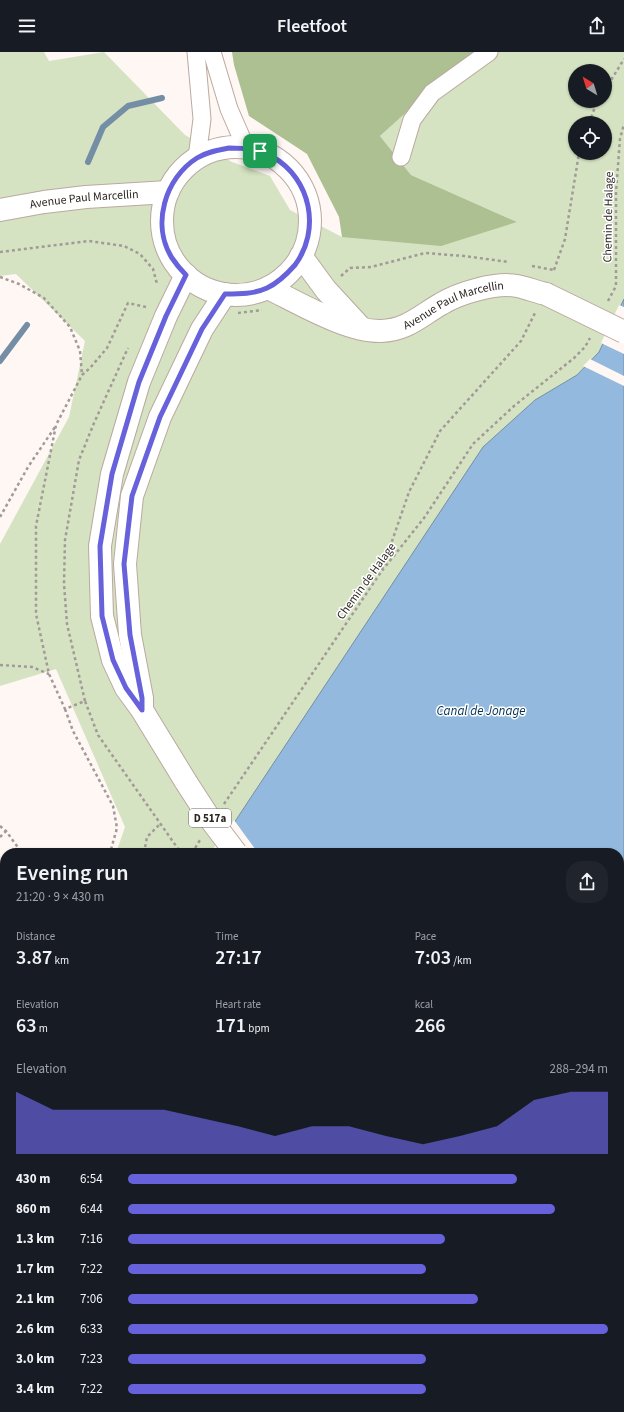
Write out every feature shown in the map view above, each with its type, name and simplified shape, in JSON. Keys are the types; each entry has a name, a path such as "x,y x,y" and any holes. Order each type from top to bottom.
{"main road":[{"path":"229,148 246,148 260,151 273,157 294,175 302,187 307,200 310,214 308,236 301,256 287,274 268,288 247,294 225,294 211,291 186,275 172,258 166,245 162,218 168,192 175,179 185,167 198,158 213,151 229,148"},
{"name":"Avenue Paul Marcellin","path":"0,210 44,202 86,197 168,192"},
{"path":"301,256 326,290 361,328"},
{"name":"D 517a","path":"186,275 166,316 139,382 112,474 100,546 102,616 113,660 126,688 142,710 208,816 232,848"},
{"name":"Avenue Paul Marcellin","path":"268,288 333,320 361,328 380,331 401,328 420,318 442,303 468,291 491,287 516,286 546,294 624,332"},
{"name":"D 517a","path":"142,710 142,698 130,635 124,564 132,496 164,410 202,329 225,294"}],"street":[{"path":"196,52 202,119 198,158"},
{"path":"212,52 229,109 246,148"},
{"path":"401,157 412,120 432,93 489,52"}],"path":[{"path":"612,79 624,59"},
{"name":"Chemin de Halage","path":"616,286 616,192 620,139 624,124"},
{"path":"554,270 565,238 577,160"},
{"path":"0,252 89,241 124,246 140,254 154,269 158,283 155,290"},
{"path":"0,277 19,284 44,298 70,328 80,351 82,375"},
{"path":"0,517 28,467 56,425 82,375 107,348 128,303 148,308 150,302"},
{"path":"381,572 409,492 440,431 521,341 533,317"},
{"name":"Chemin de Halage","path":"222,807 381,572 424,518 472,444 514,406 574,358 585,347"},
{"path":"56,425 36,526 36,614 49,674 73,731 113,806 117,828 111,848"},
{"path":"0,664 32,667 49,674"},
{"path":"65,709 85,701 98,735 177,848"},
{"path":"145,848 147,837 160,825"},
{"path":"0,826 6,831 18,848"},
{"path":"0,837 6,831"},
{"path":"195,848 200,840"}],"green space":[{"path":"0,52 44,52 49,61 104,52 185,135 232,162 270,176 290,210 342,237 517,222 411,175 380,136 473,52 624,52 624,299 599,352 577,375 535,400 216,848 118,848 125,827 56,669 0,686 0,544 69,417 85,341 16,274 0,276"},
{"path":"232,52 473,52 380,136 411,175 517,222 441,246 342,237 339,217 307,154 249,116 234,65"}],"water":[{"name":"Canal de Jonage","path":"624,299 624,848 216,848 226,835 483,447 535,400 577,375 599,352"}],"pier":[{"path":"619,305 624,307 624,354 601,343"},
{"path":"590,359 624,376 624,386 583,366"},
{"path":"234,820 254,848 214,848"}],"waterway":[{"path":"88,162 103,127 128,106 162,98"},
{"path":"0,361 27,325"}],"route":[{"path":"229,148 246,148 260,151 273,157 284,165 294,175 302,187 310,214 310,229 307,242 301,256 287,274 268,288 247,294 225,294 202,329 160,417 132,496 124,564 130,635 142,698 142,710 126,688 113,660 102,616 100,546 112,474 139,382 166,316 186,275 172,258 166,245 162,218 164,205 168,192 175,179 185,167 198,158 213,151 229,148"}]}
